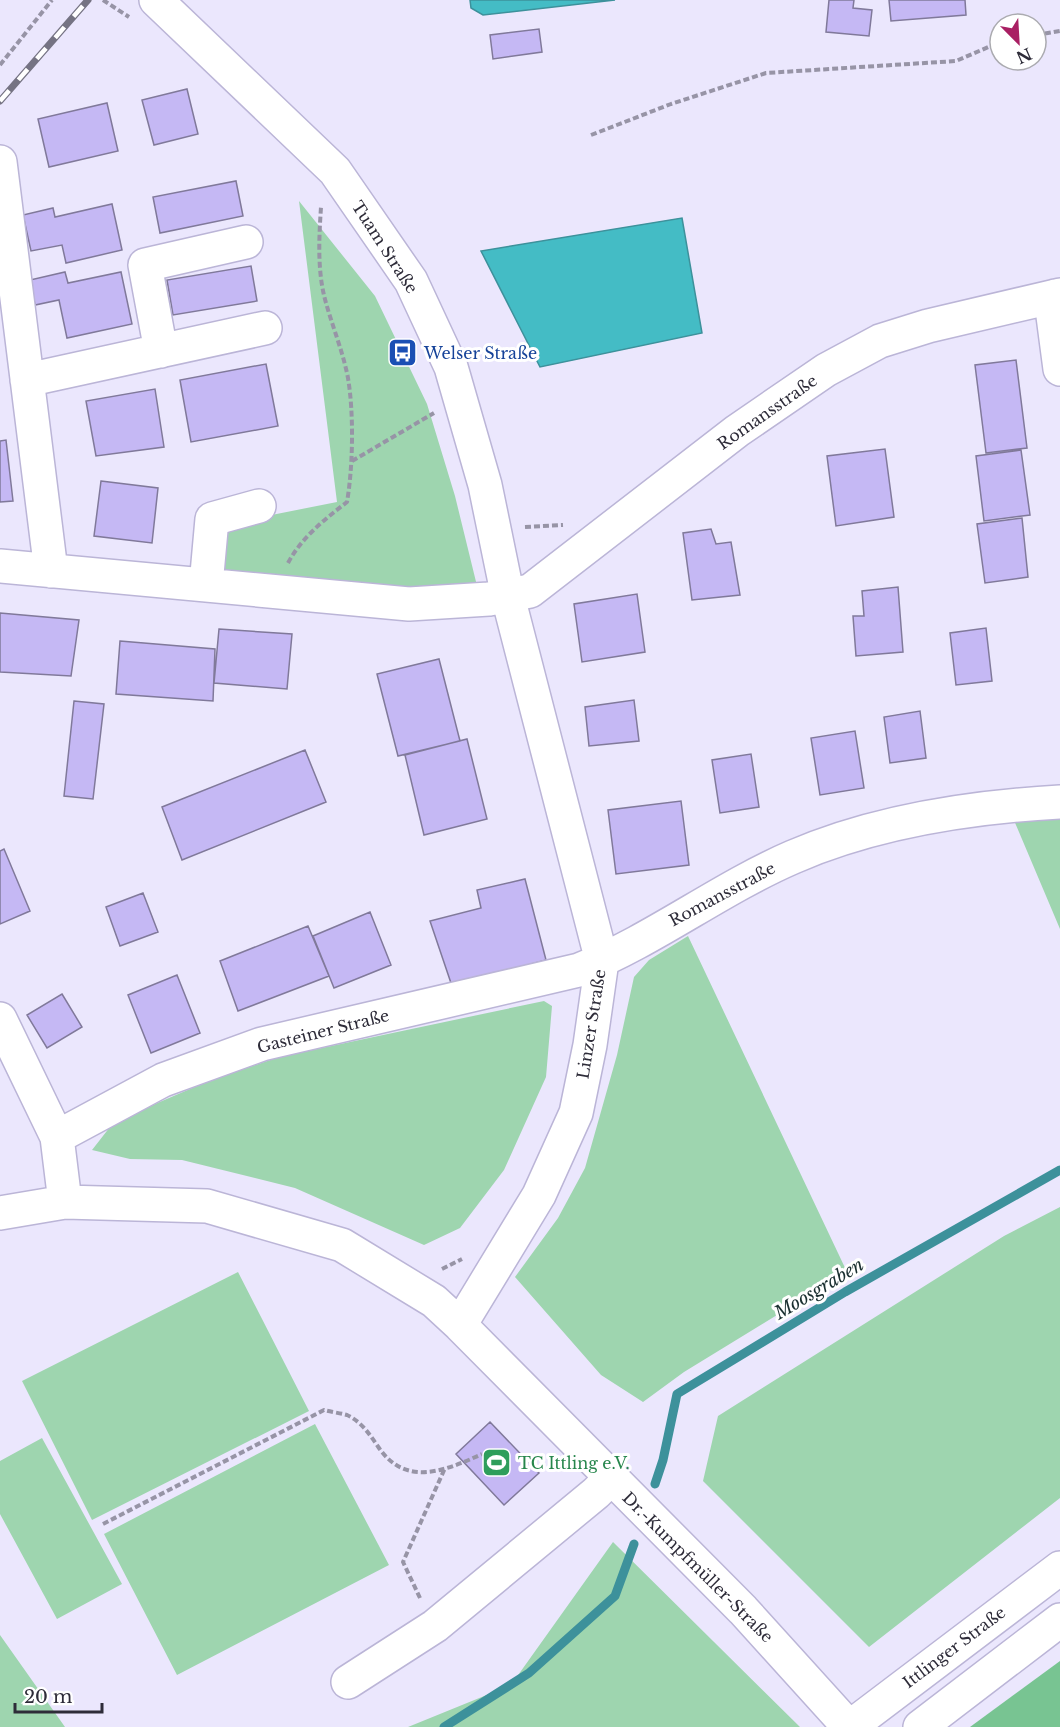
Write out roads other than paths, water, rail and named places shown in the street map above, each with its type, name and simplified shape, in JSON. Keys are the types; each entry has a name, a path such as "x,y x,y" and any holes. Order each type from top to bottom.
{"street":[{"name":"Tuam Straße","path":"156,0 335,171 411,281 451,367 485,485 508,597"},
{"path":"0,162 51,571"},
{"path":"161,351 145,265 246,242"},
{"name":"Romansstraße","path":"508,597 530,591 737,431 826,370 880,341 928,326 1057,296"},
{"path":"1057,296 1053,316 1060,369"},
{"path":"27,380 265,328"},
{"path":"206,585 212,519 259,506"},
{"path":"0,566 409,604 508,597"},
{"name":"Linzer Straße","path":"460,1325 540,1195 576,1113 590,1045 602,961 508,597"},
{"name":"Romansstraße","path":"602,961 685,914 804,853 867,831 986,807 1060,802"},
{"name":"Gasteiner Straße","path":"57,1137 163,1080 262,1044 568,972 602,961"},
{"path":"0,1019 57,1137 65,1202"},
{"name":"Dr.-Kumpfmüller-Straße","path":"0,1213 65,1202 207,1206 342,1245 434,1301 460,1325 610,1479 743,1610 849,1727"},
{"path":"348,1682 435,1626 610,1479"},
{"name":"Ittlinger Straße","path":"849,1727 1060,1568"},
{"path":"920,1727 1060,1620"}],"water":[{"path":"470,0 615,0 483,15 471,8"},
{"path":"682,218 702,333 540,367 481,251"}],"waterway":[{"name":"Moosgraben","path":"655,1484 663,1460 677,1394 845,1292 1060,1170"},
{"path":"444,1727 529,1673 615,1596 634,1544"}],"railway":[{"path":"0,101 88,0"}],"place":[{"name":"Welser Straße","path":"403,353"},
{"name":"TC Ittling e.V.","path":"497,1463"}]}
